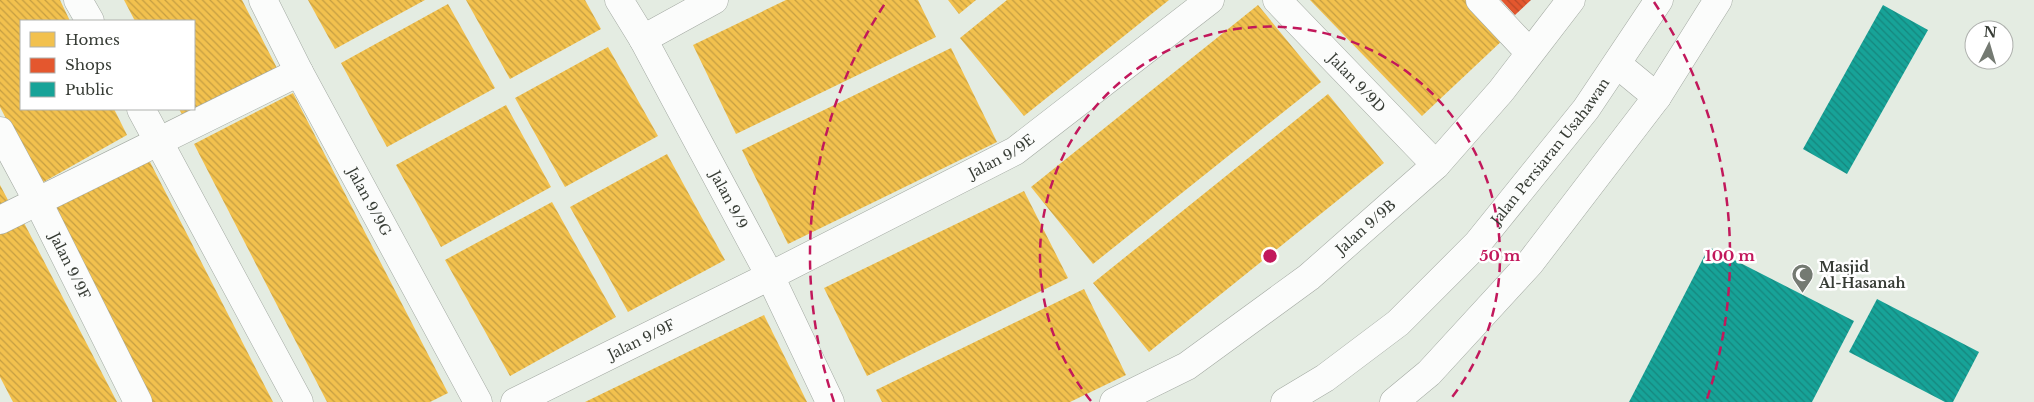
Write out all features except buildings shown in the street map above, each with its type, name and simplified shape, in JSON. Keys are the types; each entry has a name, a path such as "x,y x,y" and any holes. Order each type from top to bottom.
{"street":[{"path":"78,0 89,20"},
{"name":"Jalan 9/9G","path":"263,0 299,72 478,402"},
{"name":"Jalan 9/9","path":"619,0 643,39 770,276 830,402"},
{"path":"643,39 714,0"},
{"name":"Jalan 9/9E","path":"770,276 1015,151 1210,0"},
{"name":"Jalan 9/9D","path":"1277,0 1436,165"},
{"path":"1480,0 1530,52"},
{"name":"Jalan 9/9B","path":"1114,402 1187,366 1301,283 1436,165 1501,91 1571,0"},
{"name":"Jalan Persiaran Usahawan","path":"1285,402 1325,378 1398,322 1477,244 1586,109 1659,0"},
{"path":"1394,402 1429,373 1530,263 1657,97 1718,0"},
{"path":"1617,64 1657,97"},
{"path":"0,220 37,200 299,72"},
{"path":"142,110 160,140 300,402"},
{"name":"Jalan 9/9F","path":"0,131 37,200 138,402"},
{"name":"Jalan 9/9F","path":"515,402 770,276"}],"place":[{"name":"Masjid Al-Hasanah","path":"1803,294"}]}
